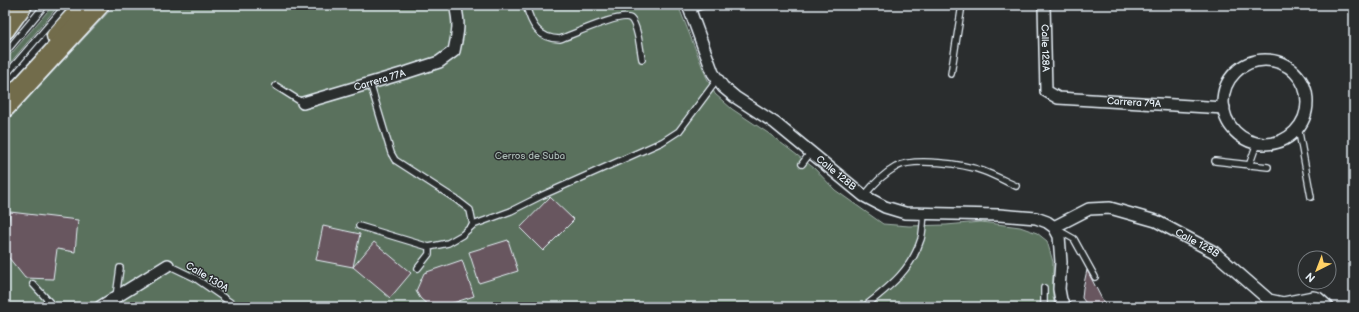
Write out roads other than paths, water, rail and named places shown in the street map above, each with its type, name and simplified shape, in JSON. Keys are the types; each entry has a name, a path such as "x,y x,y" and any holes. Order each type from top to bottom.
{"highway":[{"path":"5,106 98,5"}],"main road":[{"path":"5,19 19,5"},
{"path":"5,30 24,5"},
{"path":"5,94 22,65 84,5"}],"street":[{"name":"Carrera 77A","path":"303,102 438,62 454,51 458,31 458,18 455,5"},
{"name":"Calle 128A","path":"1044,5 1046,91"},
{"name":"Calle 128B","path":"689,7 717,80 735,97 775,122 864,196 885,207 905,213 999,215 1036,218 1047,222 1054,227 1089,209 1110,208 1156,221 1214,252 1269,300 1283,303 1313,297 1318,298 1328,307"},
{"path":"1261,60 1275,61 1288,67 1298,76 1304,88 1307,102 1305,115 1298,127 1290,136 1280,141 1268,144 1257,143 1245,139 1235,131 1228,120 1224,108 1224,95 1228,82 1237,71 1248,64 1261,60"},
{"name":"Carrera 79A","path":"1046,91 1058,98 1224,108"},
{"path":"1054,227 1058,236 1061,262 1058,289 1065,307"},
{"path":"100,307 168,265"}],"lane":[{"path":"5,54 45,5"},
{"path":"5,76 22,65 66,5"},
{"path":"526,5 530,21 542,35 551,39 560,39 615,18 626,16 635,24 642,58"},
{"path":"689,7 704,5"},
{"path":"951,74 962,5"},
{"path":"359,226 429,247 448,243 462,235 473,225 510,212 543,194 662,142 679,131 717,80"},
{"path":"370,83 391,153 395,160 458,200 470,210 473,225"},
{"path":"276,86 303,102"},
{"path":"1298,127 1311,197"},
{"path":"1249,166 1257,143"},
{"path":"802,164 811,152"},
{"path":"1215,161 1268,167"},
{"path":"864,196 896,166 920,162 956,164 982,171 1016,186"},
{"path":"864,307 894,283 912,261 921,238 924,214"},
{"path":"1054,227 1074,239 1094,277"},
{"path":"418,268 429,254 429,247"},
{"name":"Calle 130A","path":"168,265 195,278 237,307"},
{"path":"116,297 120,268"},
{"path":"33,284 54,307"},
{"path":"1044,288 1044,307"}],"park label":[{"name":"Cerros de Suba","path":"530,156"}]}
